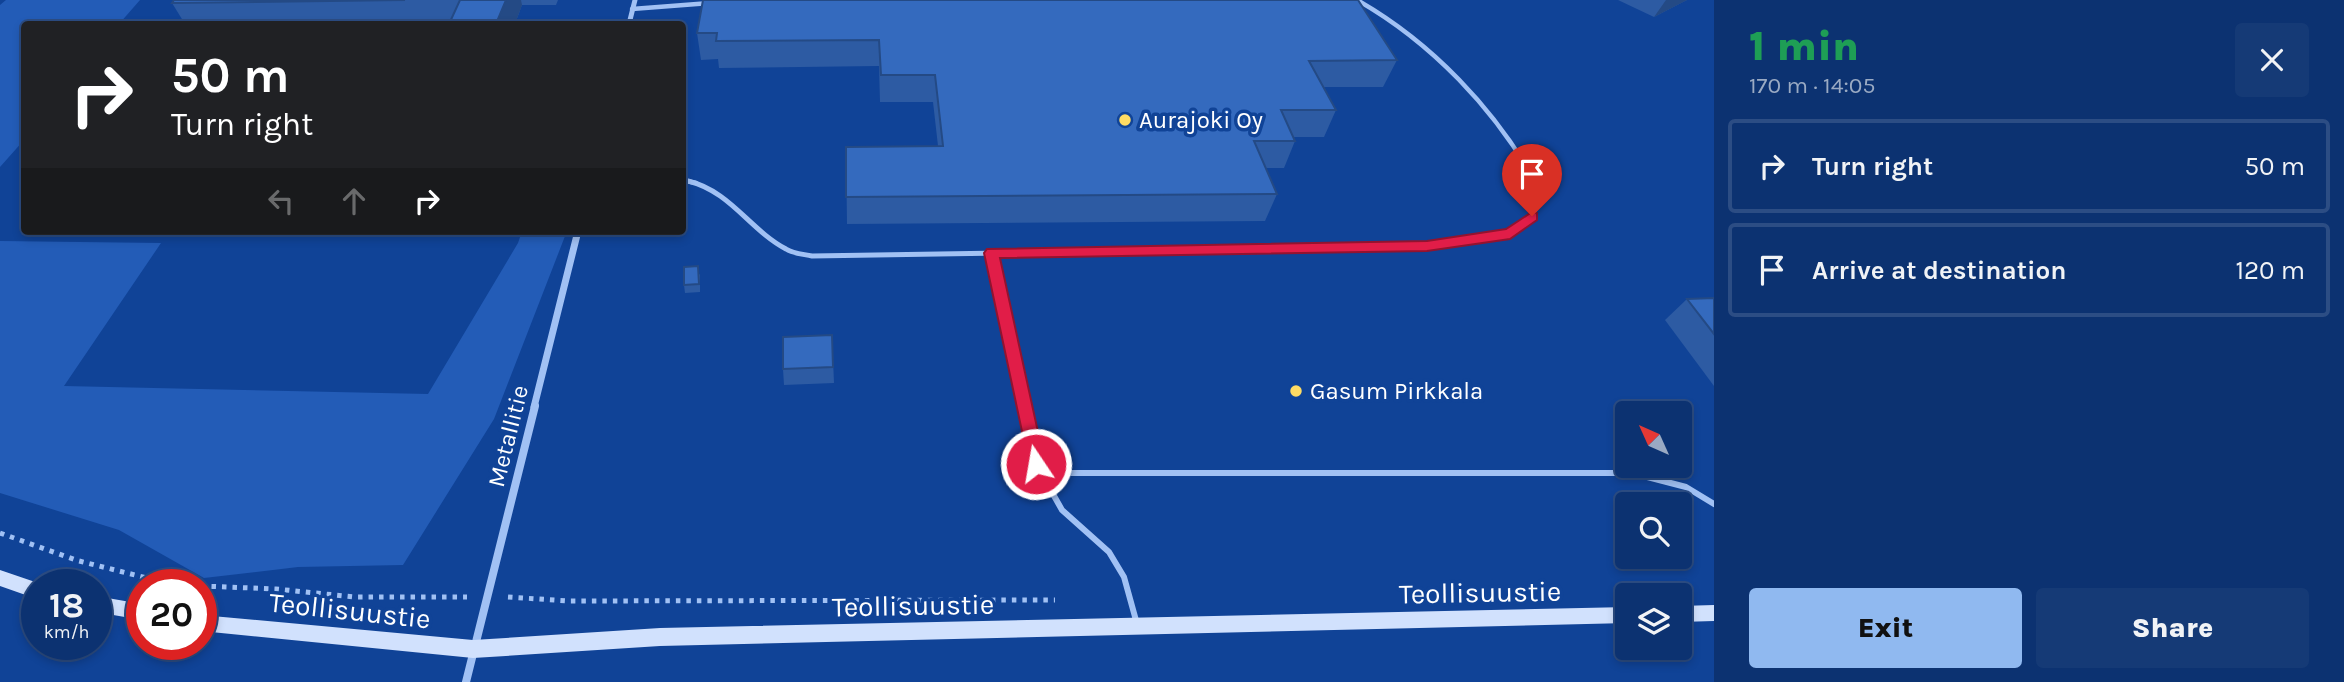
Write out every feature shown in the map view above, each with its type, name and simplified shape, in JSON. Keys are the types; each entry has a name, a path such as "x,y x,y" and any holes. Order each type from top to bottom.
{"main road":[{"path":"0,578 21,585"},
{"path":"1692,614 1714,613"},
{"name":"Teollisuustie","path":"217,625 473,649 660,637 1615,615"}],"street":[{"path":"630,21 635,0"},
{"name":"Metallitie","path":"466,682 577,235"}],"lane":[{"path":"686,180 695,181 720,194 788,251 812,256 1427,246 1510,234 1532,216 1539,191 1527,164 1460,82 1406,32 1378,10 1357,0"},
{"path":"632,9 722,2"},
{"path":"992,253 1036,464 1062,510 1109,552 1124,577 1137,626"},
{"path":"1041,473 1632,472 1685,487 1712,502"}],"path":[{"path":"0,533 79,561 126,573"},
{"path":"217,587 355,597 489,596 569,601 1058,600"}],"shaded area":[{"path":"6,0 140,0 122,21 21,21 21,143 0,167 0,5"},
{"path":"521,235 565,235 494,419 403,565 298,567 217,576 217,569 188,569 119,530 0,493 0,241 161,243 64,386 428,394"}],"building":[{"path":"174,0 405,0 172,3"},
{"path":"460,0 506,0 497,21 450,21"},
{"name":"Aurajoki Oy","path":"703,0 1358,0 1397,60 1309,61 1336,110 1281,110 1295,141 1254,141 1277,194 846,197 846,147 943,146 935,75 881,75 879,40 716,41 717,33 697,33"},
{"path":"698,266 699,284 684,285 684,267"},
{"path":"1714,298 1714,334 1687,299"},
{"path":"832,335 833,367 783,369 783,337"}],"place":[{"name":"Aurajoki Oy","path":"1125,120"},
{"name":"Gasum Pirkkala","path":"1296,391"}],"route":[{"path":"1036,464 992,253 1427,246 1510,234 1532,216"}]}
